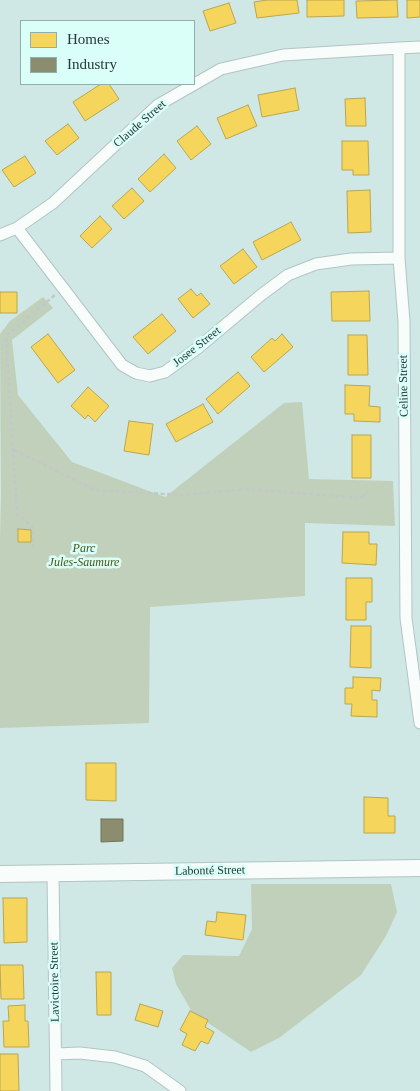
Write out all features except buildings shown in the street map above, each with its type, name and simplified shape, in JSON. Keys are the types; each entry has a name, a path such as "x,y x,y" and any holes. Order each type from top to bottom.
{"street":[{"name":"Claude Street","path":"195,84 221,69 283,55 420,47"},
{"name":"Celine Street","path":"399,48 399,258 404,322 406,618 420,724"},
{"name":"Claude Street","path":"0,236 17,228 53,203 158,105 193,85"},
{"name":"Josee Street","path":"17,228 122,365 136,373 150,376 165,372 288,275 316,264 351,259 399,258"},
{"name":"Labonté Street","path":"0,874 420,868"},
{"name":"Lavictoire Street","path":"53,874 56,1091"},
{"path":"56,1054 80,1053 115,1057 146,1066 180,1091"}],"path":[{"path":"32,548 32,527 17,514 6,336 64,288"},
{"path":"14,450 95,490 183,496 245,489 361,498 370,489"}],"green space":[{"name":"Parc Jules-Saumure","path":"43,297 53,308 12,340 18,395 72,462 165,497 284,403 302,402 309,479 393,481 395,526 305,523 305,596 150,607 149,723 0,728 0,334 10,321"},
{"path":"251,884 391,884 397,912 386,936 361,975 279,1038 251,1052 192,1012 176,984 172,968 183,955 239,956 252,929"}]}
